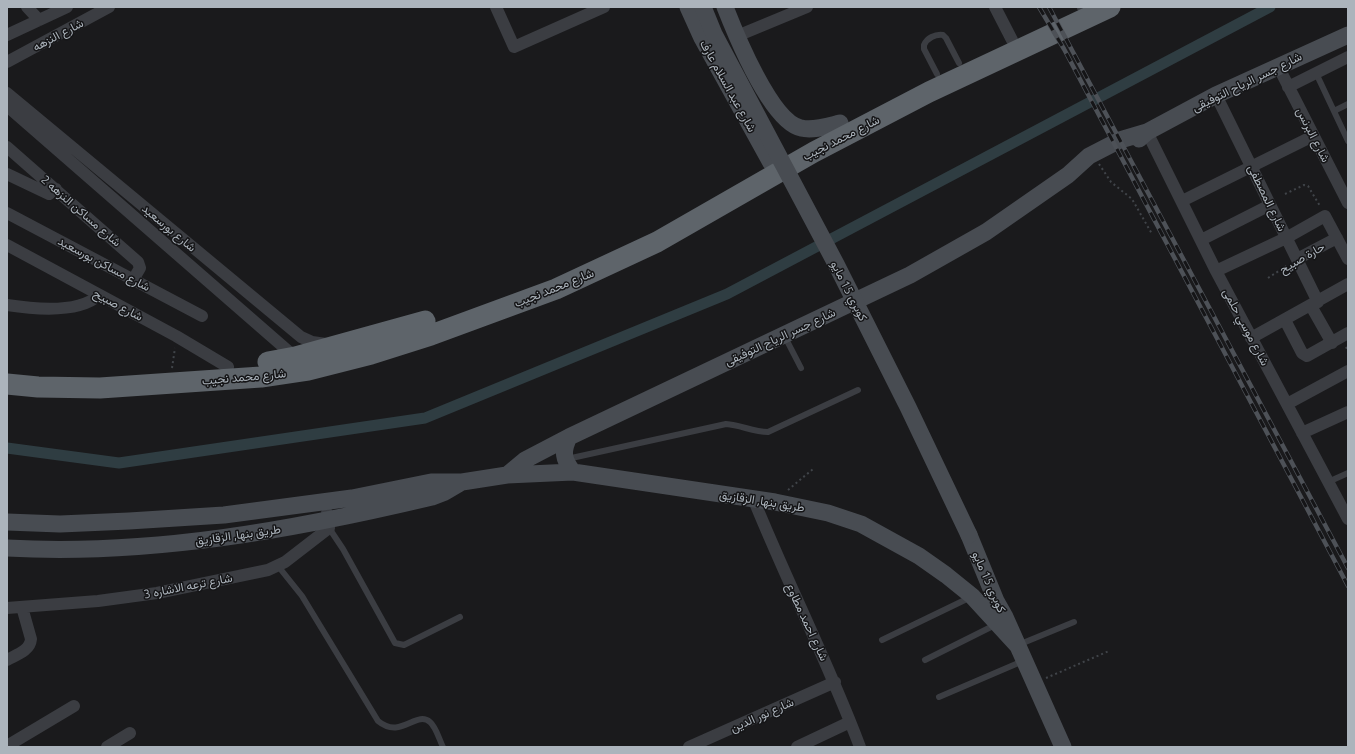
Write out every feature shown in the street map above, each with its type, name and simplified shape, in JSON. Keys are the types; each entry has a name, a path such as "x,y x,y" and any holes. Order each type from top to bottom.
{"highway":[{"path":"1051,28 1081,7"},
{"path":"1051,28 1110,7"},
{"name":"شارع محمد نجيب","path":"578,272 689,213 840,123 940,80 1051,28"},
{"name":"شارع محمد نجيب","path":"7,384 38,387 80,381 260,377 308,370 371,354 431,335 578,272 657,242 940,80 959,63 1012,40 1051,28"},
{"name":"شارع محمد نجيب","path":"115,380 171,371 255,365 295,357 429,320 479,303 554,282"},
{"name":"شارع محمد نجيب","path":"7,372 80,381"}],"main road":[{"name":"شارع عبد السلام عارف","path":"688,7 702,38 771,163"},
{"name":"كوبري 15 مايو","path":"703,7 714,34 873,337 972,533 999,589 1002,620"},
{"name":"كوبري 15 مايو","path":"713,7 724,31 823,217 894,356 972,533 981,565 1002,620"},
{"path":"725,7 737,36 779,114 795,126 809,129 840,123"},
{"name":"شارع جسر الرياح التوفيقى","path":"1068,175 1085,171 1126,150 1148,132 1216,95 1348,35"},
{"name":"شارع جسر الرياح التوفيقى","path":"507,475 525,460 569,437 910,275 964,246 1068,175 1082,162 1113,143 1148,132"},
{"path":"569,437 563,452 569,466"},
{"name":"طريق بنها, الزقازيق","path":"7,522 60,524 224,515 325,502 431,482 462,482 569,466 753,498 828,513 861,524 919,556 956,583 1002,620 1018,645 1063,747"},
{"name":"طريق بنها, الزقازيق","path":"7,548 54,550 164,544 329,524 432,497 445,492 462,482"},
{"path":"956,583 972,578 981,565"}],"street":[{"path":"27,7 39,20"},
{"name":"شارع النزهه","path":"7,35 67,7"},
{"name":"شارع النزهه","path":"7,62 109,7"},
{"path":"496,7 514,47 604,7"},
{"path":"737,36 807,7"},
{"path":"995,7 1012,40"},
{"name":"شارع جسر الرياح التوفيقى","path":"1288,87 1348,57"},
{"name":"شارع البرنس","path":"1278,66 1348,203"},
{"name":"شارع بورسعيد","path":"7,93 301,337 312,342 339,345"},
{"name":"شارع المصطفى","path":"1216,95 1297,259 1314,304 1332,343"},
{"name":"شارع بورسعيد","path":"7,106 295,357"},
{"name":"شارع موسي حلمى","path":"1148,132 1216,271 1348,519"},
{"path":"1182,201 1313,136"},
{"name":"شارع مساكن النزهه 2","path":"7,147 138,262 140,268 134,280"},
{"path":"7,174 49,194 56,189"},
{"path":"1201,240 1270,205"},
{"name":"شارع مساكن بورسعيد","path":"7,213 202,316"},
{"path":"1216,271 1286,238 1325,216 1348,259"},
{"name":"حارة صبيح","path":"1297,259 1337,238"},
{"name":"شارع صبيح","path":"7,245 176,336 228,367"},
{"path":"1251,338 1348,284"},
{"path":"7,305 23,307 74,307 85,305 99,295"},
{"path":"1285,320 1305,356 1308,356 1348,333"},
{"path":"1287,404 1348,371"},
{"path":"1302,433 1348,412"},
{"name":"شارع احمد مطاوع","path":"753,498 775,553 835,682 860,747"},
{"path":"325,502 329,524"},
{"name":"شارع ترعه الاشاره 3","path":"7,608 98,601 157,592 268,570 278,566 329,524"},
{"path":"7,660 24,650 30,644 31,639 22,607"},
{"name":"شارع نور الدين","path":"689,747 835,682"},
{"path":"7,746 74,706"},
{"path":"797,747 850,722"},
{"path":"107,747 130,733"}],"lane":[{"path":"940,80 924,50 925,42 934,36 943,35 959,63"},
{"path":"1316,74 1348,141"},
{"path":"1334,111 1348,104"},
{"path":"784,335 800,368"},
{"path":"569,466 726,424 738,425 758,432 768,432 858,390"},
{"path":"1328,482 1348,473"},
{"path":"329,524 395,643 404,645 460,617"},
{"path":"278,566 302,596 378,721 391,728 399,728 424,719 433,726 443,747"},
{"path":"882,640 972,596"},
{"path":"925,660 1002,620"},
{"path":"1018,645 1074,622"},
{"path":"939,697 1025,661"}],"path":[{"path":"1099,164 1111,182 1132,199 1152,234"},
{"path":"1285,194 1304,185 1308,186 1325,216"},
{"name":"حارة صبيح","path":"1268,278 1297,259"},
{"path":"171,371 176,336"},
{"path":"775,502 814,469"},
{"path":"1034,683 1109,651"}],"waterway":[{"path":"7,448 119,463 425,418 727,294 1270,7"}],"railway":[{"path":"1039,7 1064,49 1348,586"},
{"path":"1049,7 1348,568"}]}
